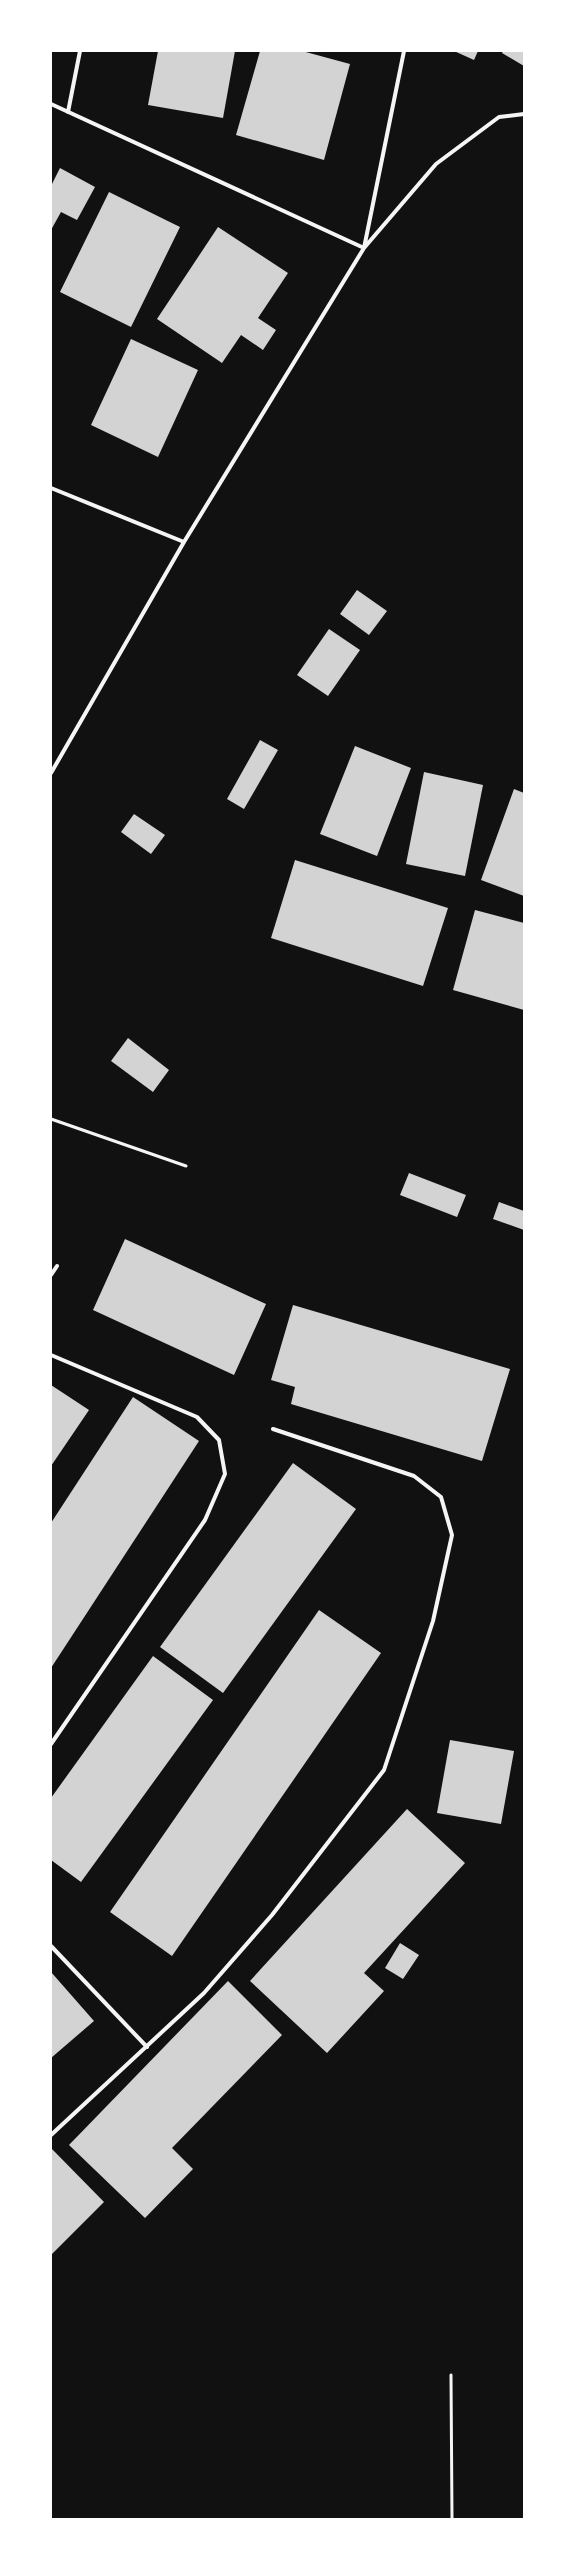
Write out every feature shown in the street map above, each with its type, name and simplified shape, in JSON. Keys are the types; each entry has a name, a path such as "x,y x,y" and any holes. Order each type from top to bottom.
{"street":[{"path":"68,112 80,51"},
{"path":"364,248 404,51"},
{"path":"51,104 364,248"},
{"path":"51,773 184,542 364,248 436,164 499,117 524,114"},
{"path":"51,488 184,542"},
{"path":"51,1275 57,1266"},
{"path":"51,1355 197,1418 219,1440 225,1474 205,1520 51,1744"},
{"path":"51,2135 204,1993 266,1921 384,1770 433,1621 452,1535 441,1497 414,1476 273,1429"},
{"path":"51,1946 147,2047"}],"lane":[{"path":"51,1119 186,1166"},
{"path":"451,2375 452,2519"}],"building":[{"path":"158,51 235,51 223,118 148,105"},
{"path":"260,51 302,51 350,64 324,160 236,135"},
{"path":"454,51 478,51 474,60"},
{"path":"503,51 524,51 524,66 502,53"},
{"path":"60,168 95,187 77,220 61,212 51,230 51,186"},
{"path":"109,192 180,227 131,327 60,292"},
{"path":"218,227 288,273 258,318 276,330 263,350 241,335 222,363 157,319"},
{"path":"131,339 198,370 158,457 91,425"},
{"path":"357,590 387,611 369,635 340,614"},
{"path":"329,629 360,650 328,696 297,675"},
{"path":"260,740 278,750 244,809 227,799"},
{"path":"355,746 411,768 377,856 320,834"},
{"path":"424,772 483,785 465,876 406,864"},
{"path":"514,789 524,793 524,896 481,880"},
{"path":"134,814 165,835 151,854 121,832"},
{"path":"295,860 448,908 423,986 271,938"},
{"path":"475,910 524,923 524,1010 453,990"},
{"path":"128,1038 169,1070 153,1092 111,1061"},
{"path":"409,1173 466,1195 457,1217 400,1195"},
{"path":"499,1202 524,1211 524,1230 493,1219"},
{"path":"125,1239 266,1304 234,1375 93,1310"},
{"path":"293,1305 510,1369 482,1461 291,1404 295,1387 271,1380"},
{"path":"51,1385 89,1410 51,1466"},
{"path":"133,1397 199,1441 51,1668 51,1523"},
{"path":"293,1463 356,1509 223,1693 160,1647"},
{"path":"319,1610 381,1653 172,1956 110,1912"},
{"path":"153,1656 213,1700 81,1882 51,1860 51,1798"},
{"path":"450,1740 514,1751 501,1824 437,1813"},
{"path":"407,1809 465,1863 364,1973 384,1991 327,2053 250,1981"},
{"path":"400,1943 419,1955 403,1979 385,1968"},
{"path":"51,1972 94,2021 51,2058"},
{"path":"228,1981 282,2035 172,2148 193,2169 145,2218 69,2145"},
{"path":"51,2148 104,2202 51,2255"}]}
